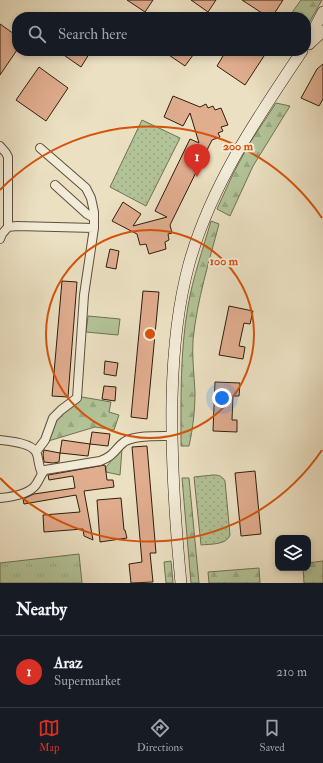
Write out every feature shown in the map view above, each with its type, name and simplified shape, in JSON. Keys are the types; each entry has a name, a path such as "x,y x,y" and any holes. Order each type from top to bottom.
{"main road":[{"path":"314,37 323,12"},
{"path":"181,583 174,504 171,436 173,370 182,292 189,263 207,214 235,155 274,92 299,56"}],"street":[{"path":"0,146 8,157 8,227"},
{"path":"36,452 45,440 53,418 77,398 84,294 94,228 91,198 86,188 40,148"},
{"path":"55,185 87,214 94,218"},
{"path":"0,240 2,234 8,227 94,228"},
{"path":"0,498 15,496 35,487 42,473 50,469 100,461 108,458 130,439 150,436 171,436"},
{"path":"0,440 27,445 36,452 38,465 42,473"}],"green space":[{"path":"301,0 322,0 311,19 311,12 292,12"},
{"path":"276,103 290,106 253,166 230,216 217,209 249,144"},
{"path":"142,120 180,138 146,206 110,187"},
{"path":"211,221 219,224 197,310 193,340 195,399 193,426 189,446 181,446 182,376 185,323 198,263"},
{"path":"88,316 120,319 118,335 86,332"},
{"path":"82,397 111,402 109,412 119,415 114,430 95,427 45,442 53,415"},
{"path":"122,449 120,475 106,472 106,467"},
{"path":"213,475 220,476 225,481 230,535 225,541 201,545 194,477"},
{"path":"182,478 189,478 199,583 191,583"},
{"path":"79,554 82,583 0,583 0,563"},
{"path":"171,561 173,583 166,583 164,562"},
{"path":"323,561 323,583 304,583 303,571 311,571 311,563"},
{"path":"259,568 260,583 209,583 208,572"}],"building":[{"path":"127,0 153,0 145,12"},
{"path":"191,0 216,0 208,12"},
{"path":"242,0 283,0 275,12 260,12"},
{"path":"0,24 12,32 13,56 0,75"},
{"path":"65,56 88,56 81,67"},
{"path":"170,56 192,56 185,66"},
{"path":"223,56 264,56 245,85 217,66"},
{"path":"323,64 323,99 319,106 301,98 317,69"},
{"path":"39,67 68,88 46,121 16,100"},
{"path":"173,96 200,107 206,104 208,108 213,106 215,110 221,108 228,125 221,127 223,131 218,133 220,137 212,140 170,225 172,233 168,234 169,240 165,242 166,249 149,254 146,244 140,245 137,234 112,221 123,202 141,214 133,226 167,217 155,211 190,139 199,143 190,113 183,126 164,117"},
{"path":"110,249 119,251 116,269 106,267"},
{"path":"62,281 77,282 68,397 52,396"},
{"path":"143,291 159,292 147,419 131,417"},
{"path":"229,306 253,311 250,324 244,323 239,346 245,347 243,359 219,355"},
{"path":"105,361 118,363 116,376 104,374"},
{"path":"215,382 240,383 239,396 233,396 232,420 237,420 237,432 213,431"},
{"path":"104,386 116,387 115,401 102,399"},
{"path":"92,432 110,434 108,446 90,444"},
{"path":"62,440 90,444 88,456 60,453"},
{"path":"147,446 156,553 150,553 153,582 131,583 129,564 142,562 132,447"},
{"path":"44,450 60,453 59,462 44,462"},
{"path":"105,465 107,480 113,480 114,487 84,491 93,540 84,536 83,529 44,532 43,515 80,512 76,495 24,504 23,499 34,494 75,488 73,476 49,480 48,475"},
{"path":"255,471 261,534 241,536 235,473"},
{"path":"121,498 124,530 127,538 100,542 97,500"}],"place":[{"name":"Araz","path":"197,177"}]}
